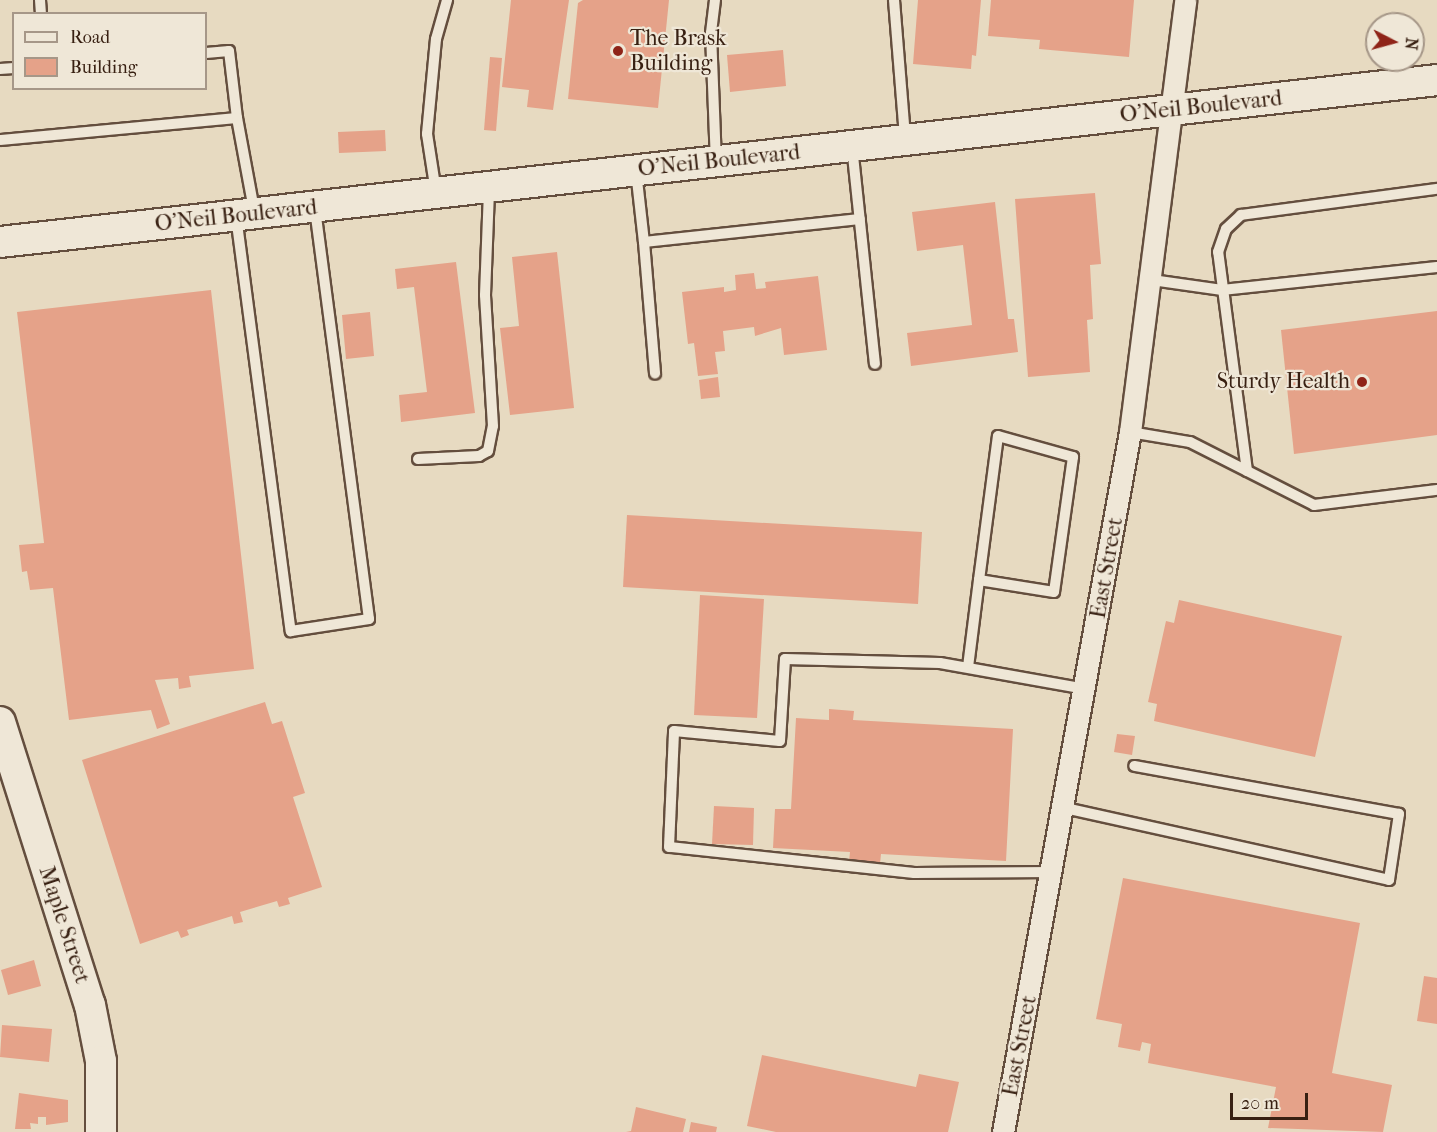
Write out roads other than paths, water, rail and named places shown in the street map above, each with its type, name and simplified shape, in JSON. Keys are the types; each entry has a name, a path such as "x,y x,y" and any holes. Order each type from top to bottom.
{"main road":[{"name":"O'Neil Boulevard","path":"0,242 1437,80"},
{"name":"Maple Street","path":"0,722 90,1005 101,1061 101,1132"}],"street":[{"name":"East Street","path":"1003,1132 1065,808 1130,432 1152,280 1185,0"}],"lane":[{"path":"436,193 427,134 436,39 447,0"},
{"path":"715,0 711,33 716,161"},
{"path":"894,0 905,140"},
{"path":"207,53 229,51 291,631 369,620 314,207"},
{"path":"0,140 237,118"},
{"path":"852,146 875,364"},
{"path":"636,170 655,374"},
{"path":"418,459 479,456 488,451 493,426 485,296 489,187"},
{"path":"1247,471 1218,252 1226,229 1241,215 1437,189"},
{"path":"644,242 860,219"},
{"path":"1152,280 1222,290 1437,267"},
{"path":"1130,432 1190,442 1314,505 1437,490"},
{"path":"968,667 979,580 998,436 1073,457 1054,592 979,580"},
{"path":"1053,872 914,873 669,847 674,731 780,741 784,658 968,667 1086,689"},
{"path":"1065,808 1389,880 1399,814 1134,766"}],"place":[{"name":"The Brask Building","path":"618,51"},
{"name":"Sturdy Health","path":"1362,382"}]}
